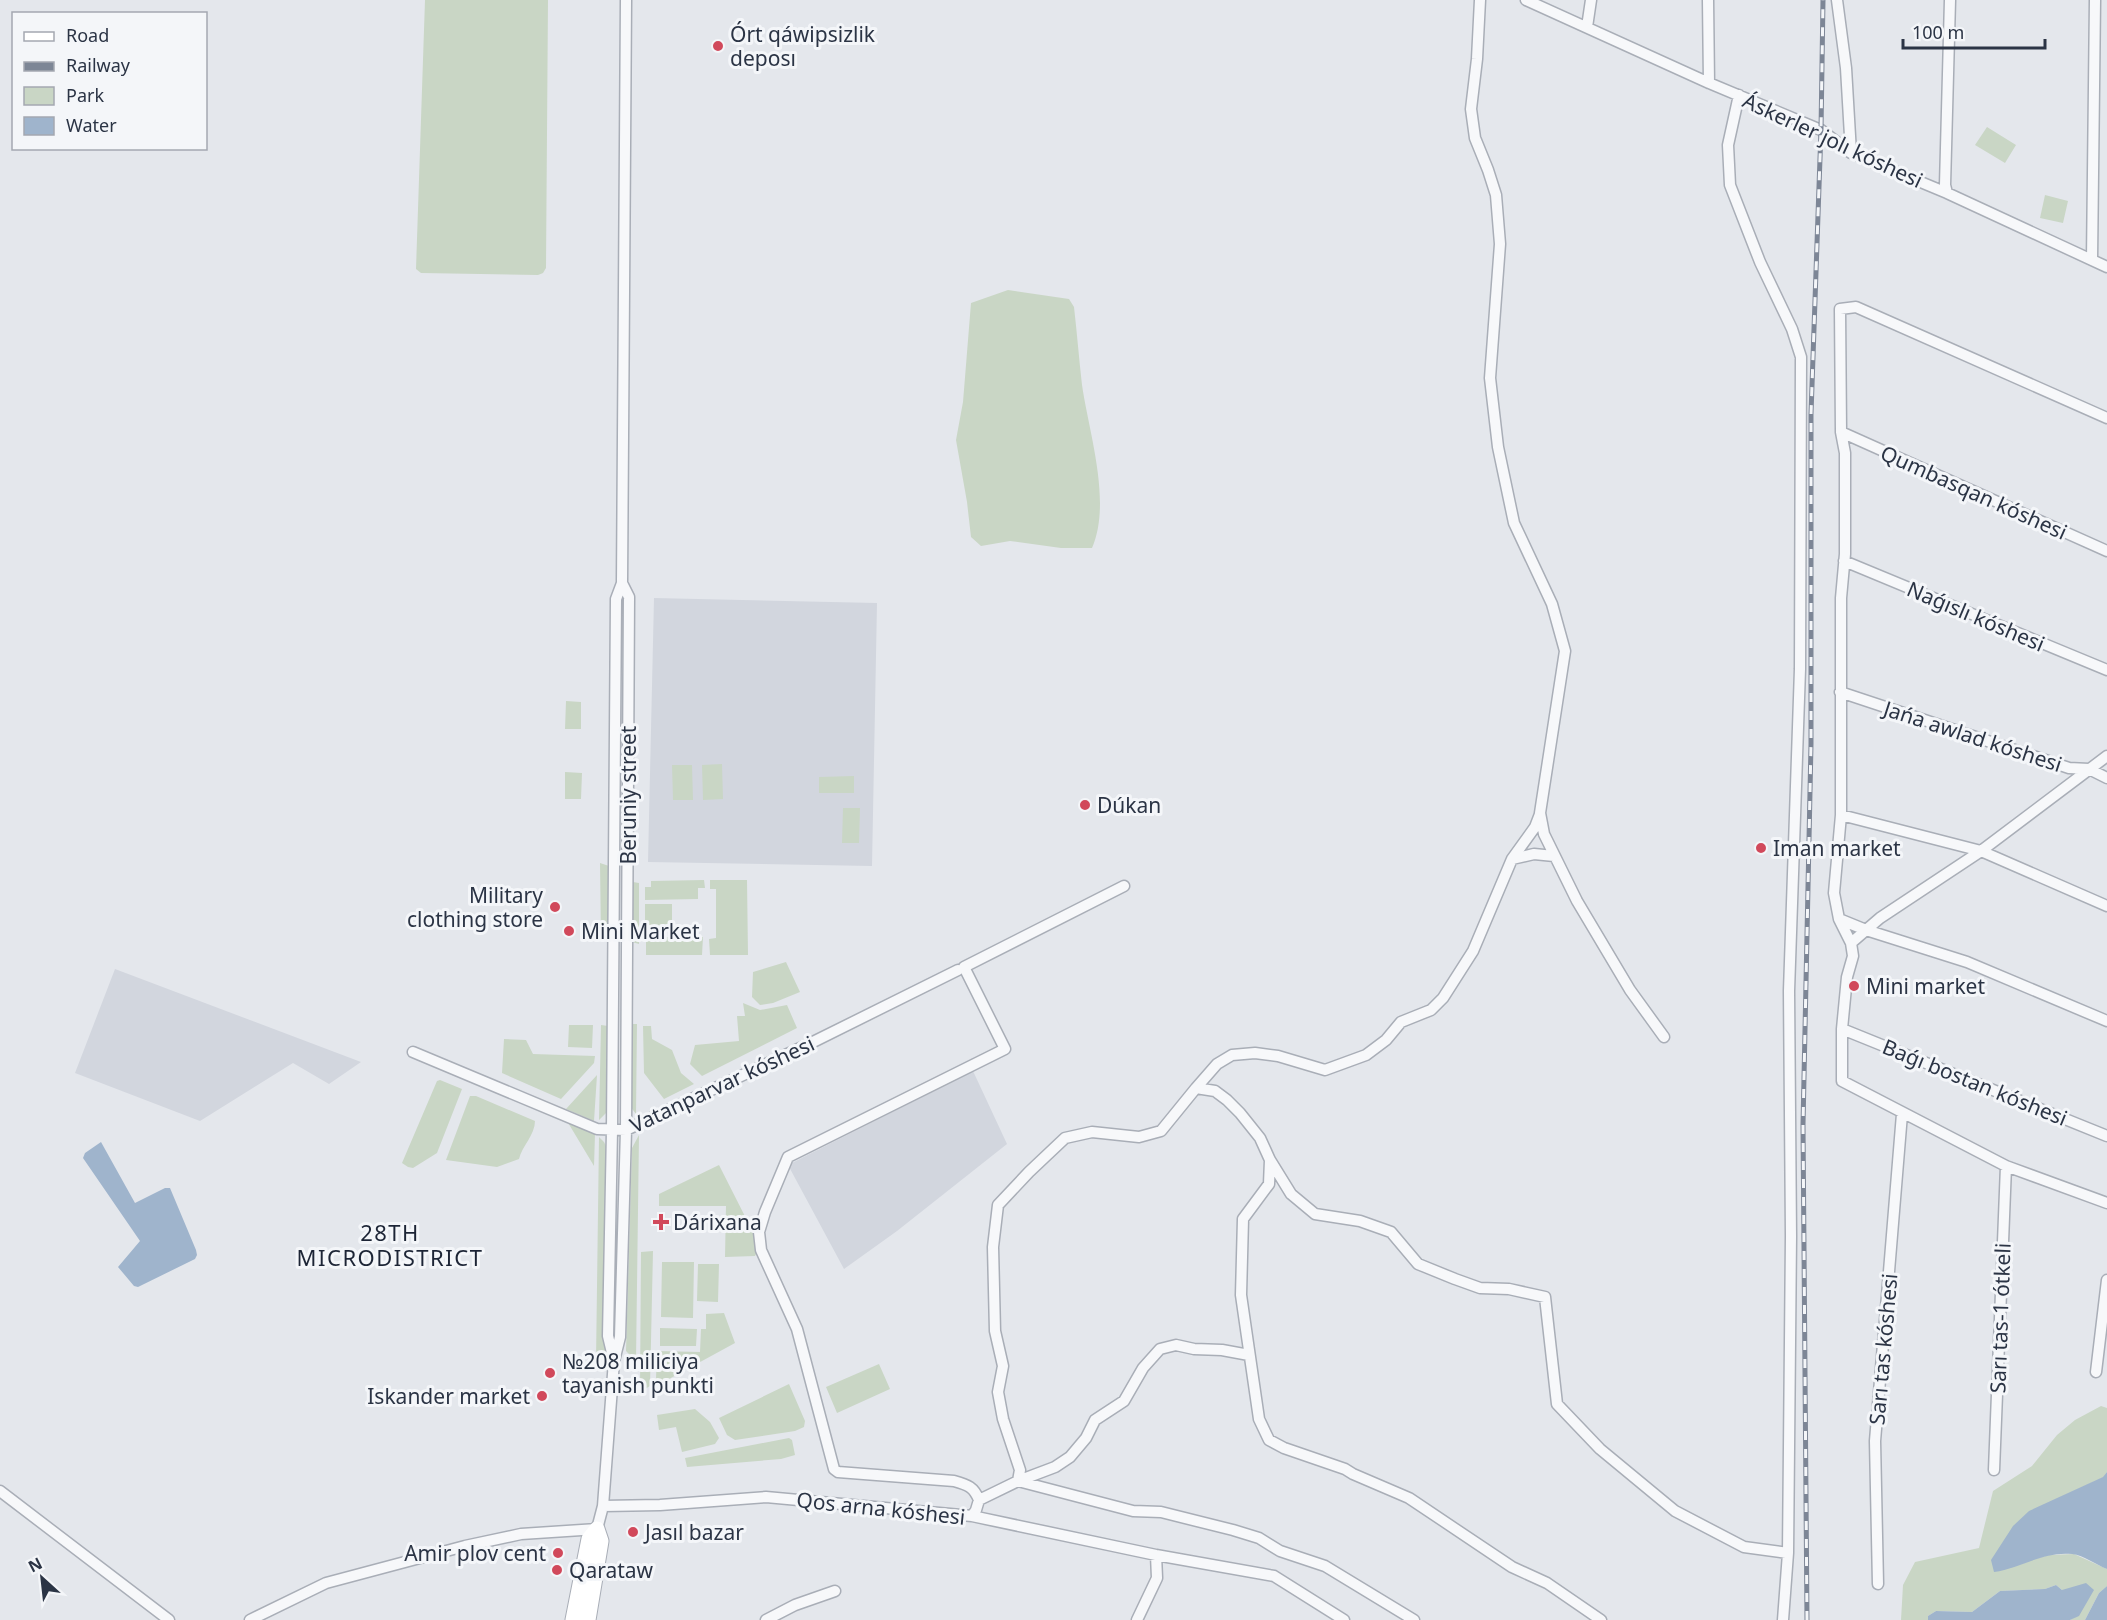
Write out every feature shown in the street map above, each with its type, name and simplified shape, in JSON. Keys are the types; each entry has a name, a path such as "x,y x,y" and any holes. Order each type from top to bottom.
{"street":[{"path":"622,583 626,0"},
{"path":"1018,1481 1020,1470 1003,1419 998,1392 1003,1366 995,1331 993,1247 998,1205 1065,1138 1092,1131 1139,1137 1161,1131 1217,1064 1232,1055 1255,1053 1278,1056 1325,1070 1366,1055 1386,1040 1401,1022 1431,1010 1443,998 1473,951 1512,859 1535,827 1540,813 1565,651 1552,604 1514,523 1498,447 1490,378 1500,244 1496,195 1475,138 1471,109 1477,59 1480,0"},
{"name":"Áskerler jolı kóshesi","path":"1526,0 1708,83 1821,130 1851,153 1947,193 2107,267"},
{"path":"1587,27 1591,0"},
{"path":"1708,0 1708,83"},
{"path":"1837,0 1846,68 1851,153"},
{"path":"1947,193 1945,185 1950,0"},
{"path":"2092,260 2095,0"},
{"path":"1739,95 1728,145 1730,185 1760,262 1792,329 1801,357 1800,669 1789,991 1791,1236 1788,1553 1783,1620"},
{"path":"2107,418 1856,307 1840,309 1841,432 1845,453 1845,561 1841,598 1841,815 1834,893 1839,919 1851,944 1853,956 1847,977 1842,1029 1842,1081 2006,1166 2107,1203"},
{"name":"Qumbasqan kóshesi","path":"1841,432 2107,551"},
{"name":"Naǵıslı kóshesi","path":"1845,561 2107,670"},
{"name":"Beruniy street","path":"614,1361 608,1336 616,599 622,583"},
{"name":"Beruniy street","path":"614,1361 620,1337 626,1130 629,597 622,583"},
{"name":"Jańa awlad kóshesi","path":"1840,692 2069,768 2089,769 2107,778"},
{"path":"615,751 628,751"},
{"path":"1851,944 1880,918 1981,851 2107,756"},
{"path":"1540,813 1544,834 1577,901 1630,990 1664,1037"},
{"path":"1841,815 1981,851 2107,906"},
{"path":"1512,859 1534,854 1554,856"},
{"name":"Vatanparvar kóshesi","path":"413,1052 597,1129 626,1130 812,1043 1124,886"},
{"path":"1839,919 1866,930 1967,962 2107,1021"},
{"path":"961,968 1005,1049 788,1157 759,1232 761,1250 796,1329 834,1468 838,1472 970,1485 979,1500 972,1516"},
{"name":"Baǵı bostan kóshesi","path":"1842,1029 2107,1136"},
{"path":"1196,1088 1215,1091 1234,1106 1260,1138 1270,1160 1291,1194 1315,1214 1360,1221 1391,1232 1418,1264 1455,1279 1480,1288 1509,1288 1545,1297 1557,1404 1600,1449 1675,1511 1744,1547 1788,1553"},
{"name":"Sarı tas kóshesi","path":"1878,1584 1875,1441 1902,1114"},
{"path":"1270,1160 1269,1184 1243,1219 1241,1295 1259,1419 1269,1440 1284,1448 1345,1469 1408,1498 1512,1567 1547,1584 1601,1620"},
{"name":"Sarı tas-1 ótkeli","path":"1994,1470 2006,1166"},
{"path":"2096,1372 2107,1280"},
{"path":"979,1500 1018,1481 1055,1467 1070,1457 1086,1438 1095,1420 1124,1401 1143,1368 1160,1349 1176,1345 1249,1355"},
{"path":"573,1620 588,1539 597,1528 603,1506 614,1361"},
{"path":"1018,1481 1133,1511 1161,1512 1259,1538 1280,1551 1325,1566 1414,1620"},
{"path":"0,1491 169,1620"},
{"name":"Qos arna kóshesi","path":"603,1506 766,1497 972,1516 1156,1555 1274,1576 1344,1620"},
{"path":"250,1620 327,1583 465,1546 522,1534 597,1528"},
{"path":"588,1620 601,1541 597,1528"},
{"path":"1137,1620 1157,1578 1156,1555"},
{"path":"766,1620 795,1605 835,1591"}],"shaded area":[{"path":"654,598 877,603 872,866 648,862"},
{"path":"115,969 361,1062 329,1084 293,1063 200,1121 75,1073"},
{"path":"973,1071 1007,1144 897,1231 844,1269 788,1165"}],"green space":[{"path":"425,0 548,0 546,268 543,273 538,275 421,273 416,269"},
{"path":"1987,127 2016,145 2005,163 1975,145"},
{"path":"2045,195 2068,201 2063,223 2040,218"},
{"path":"1008,290 1069,299 1074,307 1082,385 1094,446 1099,489 1098,530 1092,548 1061,548 1010,541 981,546 971,537 956,440 963,402 971,303"},
{"path":"566,701 581,702 581,729 565,729"},
{"path":"722,764 723,799 703,800 702,765"},
{"path":"672,765 692,765 693,800 673,800"},
{"path":"565,772 582,773 581,799 565,799"},
{"path":"854,776 854,793 819,793 819,777"},
{"path":"843,808 860,808 859,843 842,843"},
{"path":"600,863 609,866 611,940 601,938"},
{"path":"704,880 705,888 698,888 698,899 645,900 645,887 651,887 651,881"},
{"path":"710,880 747,880 748,955 710,955 709,939 716,938 716,889 710,889"},
{"path":"633,882 639,883 639,944 632,942"},
{"path":"645,904 672,904 672,931 645,931"},
{"path":"646,937 703,937 702,955 646,955"},
{"path":"786,962 800,992 773,1003 760,1005 752,997 753,972"},
{"path":"743,1003 760,1010 787,1005 797,1028 702,1076 690,1064 695,1045 739,1041 737,1016 745,1016"},
{"path":"631,1024 637,1024 636,1114 630,1106"},
{"path":"569,1025 593,1025 592,1048 568,1047"},
{"path":"601,1025 608,1026 608,1111 599,1120"},
{"path":"643,1026 651,1026 652,1039 672,1050 681,1073 694,1084 664,1099 644,1073"},
{"path":"504,1039 526,1040 533,1054 595,1056 594,1063 561,1099 502,1073"},
{"path":"597,1075 594,1121 566,1109"},
{"path":"440,1080 462,1089 437,1153 413,1168 408,1167 402,1163 437,1081"},
{"path":"470,1096 476,1096 535,1121 533,1131 519,1159 497,1167 446,1160"},
{"path":"567,1121 595,1134 594,1166"},
{"path":"639,1135 636,1361 626,1351 632,1148"},
{"path":"599,1137 609,1152 605,1351 596,1361"},
{"path":"719,1165 760,1246 755,1256 725,1257 726,1206 659,1206 659,1194"},
{"path":"653,1251 650,1386 640,1392 641,1252"},
{"path":"662,1262 694,1262 693,1318 661,1317"},
{"path":"698,1264 719,1264 718,1302 697,1301"},
{"path":"724,1313 735,1343 658,1385 656,1379 657,1351 700,1352 701,1329 706,1329 706,1314"},
{"path":"660,1328 697,1329 696,1346 660,1346"},
{"path":"879,1364 890,1389 837,1413 826,1387"},
{"path":"789,1384 805,1421 804,1427 795,1431 735,1440 727,1435 719,1418"},
{"path":"2101,1406 2107,1408 2107,1472 2104,1477 2029,1512 2030,1560 2049,1555 2074,1554 2107,1569 2107,1586 2099,1593 2085,1620 2070,1620 2079,1615 2056,1585 2045,1589 2000,1591 1972,1612 1936,1611 1928,1616 1928,1620 1901,1620 1903,1585 1915,1562 1979,1548 1993,1491 2032,1466 2057,1435 2075,1420"},
{"path":"695,1409 710,1422 719,1438 715,1444 682,1452 676,1427 659,1430 657,1415"},
{"path":"789,1438 792,1440 795,1455 781,1459 687,1467 685,1458"}],"water":[{"path":"101,1142 135,1203 165,1188 170,1188 196,1250 195,1259 138,1287 134,1286 118,1267 140,1241 83,1158 85,1153"},
{"path":"2107,1472 2107,1569 2081,1556 2062,1554 2042,1557 1994,1572 1991,1560 2013,1526 2029,1511 2103,1477"},
{"path":"2086,1583 2094,1590 2079,1616 2070,1620 1928,1620 1928,1616 1936,1611 1972,1612 2000,1591 2045,1589 2056,1585 2062,1590"},
{"path":"2107,1586 2107,1620 2085,1620 2099,1593"}],"railway":[{"path":"1807,1620 1803,1125 1811,744 1811,414 1823,0"}],"place":[{"name":"Órt qáwipsizlik deposı","path":"718,46"},
{"name":"Dúkan","path":"1085,805"},
{"name":"Iman market","path":"1761,848"},
{"name":"Military clothing store","path":"555,907"},
{"name":"Mini Market","path":"569,931"},
{"name":"Mini market","path":"1854,986"},
{"name":"Dárixana","path":"661,1222"},
{"name":"№208 miliciya tayanish punkti","path":"550,1373"},
{"name":"Iskander market","path":"542,1396"},
{"name":"Jasıl bazar","path":"633,1532"},
{"name":"Amir plov cent","path":"558,1553"},
{"name":"Qarataw","path":"557,1570"}],"district":[{"name":"28TH MICRODISTRICT","path":"390,1244"}]}
